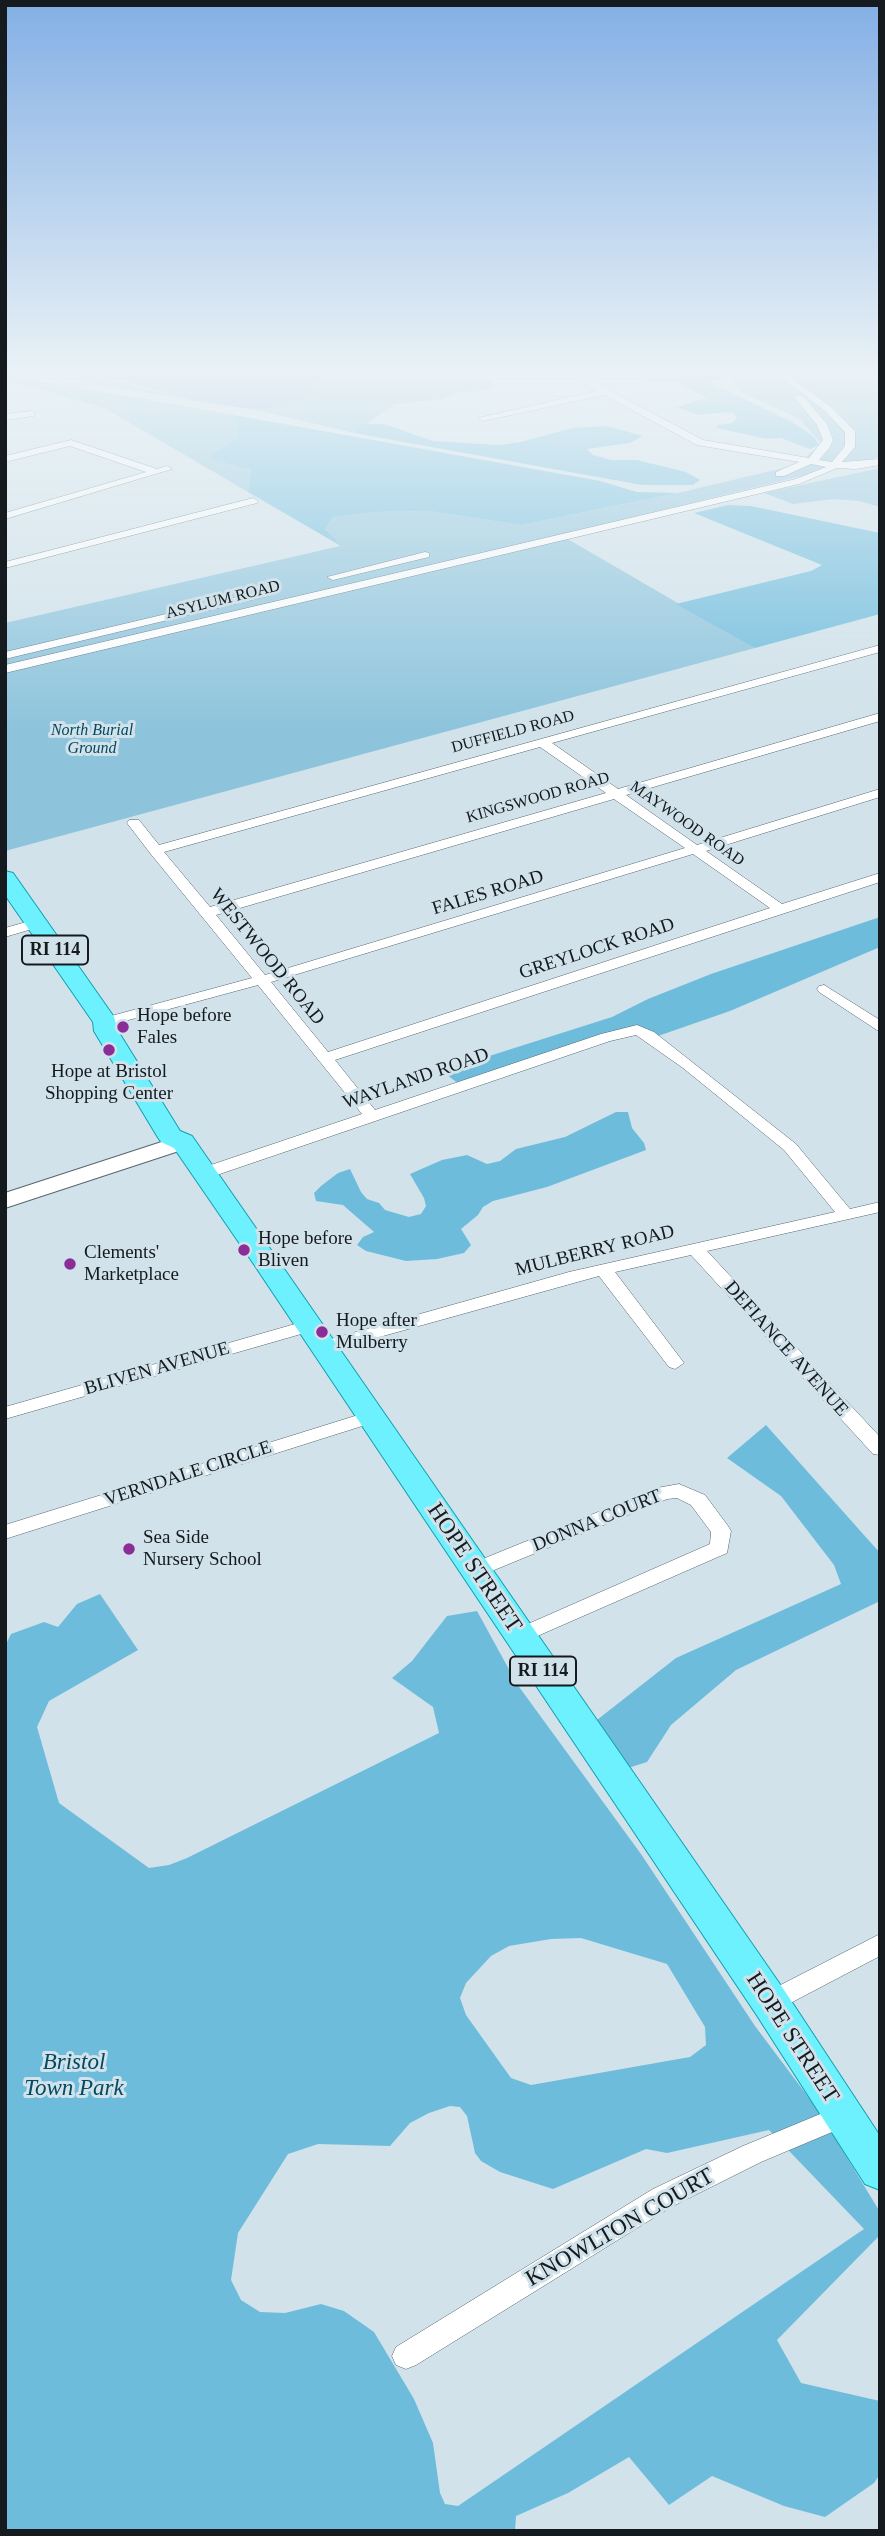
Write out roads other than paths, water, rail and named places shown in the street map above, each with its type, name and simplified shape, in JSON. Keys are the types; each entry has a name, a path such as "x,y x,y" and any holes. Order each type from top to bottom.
{"main road":[{"name":"HOPE STREET","path":"5,878 105,1022 106,1031 170,1136 183,1142 205,1173 771,2002 842,2116 880,2171"},
{"path":"5,1201 183,1142"}],"street":[{"path":"5,516 84,493"},
{"path":"534,531 698,493"},
{"name":"ASYLUM ROAD","path":"5,669 745,493"},
{"path":"5,565 253,500"},
{"path":"317,581 433,554 448,562"},
{"name":"ASYLUM ROAD","path":"5,656 280,590"},
{"name":"DUFFIELD ROAD","path":"155,850 880,648"},
{"path":"864,652 880,660"},
{"name":"KINGSWOOD ROAD","path":"206,913 880,717"},
{"name":"MAYWOOD ROAD","path":"542,742 780,909"},
{"name":"FALES ROAD","path":"105,1022 263,981 880,793"},
{"name":"WESTWOOD ROAD","path":"134,823 372,1116"},
{"name":"GREYLOCK ROAD","path":"326,1058 880,877"},
{"path":"5,933 37,923"},
{"path":"824,989 880,1027"},
{"name":"WAYLAND ROAD","path":"205,1173 630,1030 640,1031 698,1073 790,1147 845,1214"},
{"name":"MULBERRY ROAD","path":"316,1336 845,1214 877,1212"},
{"name":"DEFIANCE AVENUE","path":"694,1248 880,1449"},
{"path":"604,1269 675,1363"},
{"name":"BLIVEN AVENUE","path":"5,1413 316,1336"},
{"name":"VERNDALE CIRCLE","path":"5,1532 370,1416"},
{"name":"DONNA COURT","path":"475,1570 664,1493 679,1491 698,1500 721,1531 720,1548 519,1636"},
{"path":"771,2002 880,1944"},
{"name":"KNOWLTON COURT","path":"406,2356 662,2198 752,2154 842,2116"}],"place":[{"name":"Hope before Fales","path":"123,1027"},
{"name":"Hope at Bristol Shopping Center","path":"109,1050"},
{"name":"Hope before Bliven","path":"244,1250"},
{"name":"Clements' Marketplace","path":"70,1264"},
{"name":"Hope after Mulberry","path":"322,1332"},
{"name":"Sea Side Nursery School","path":"129,1549"}],"park label":[{"name":"North Burial Ground","path":"92,740"},
{"name":"Bristol Town Park","path":"74,2076"}]}
